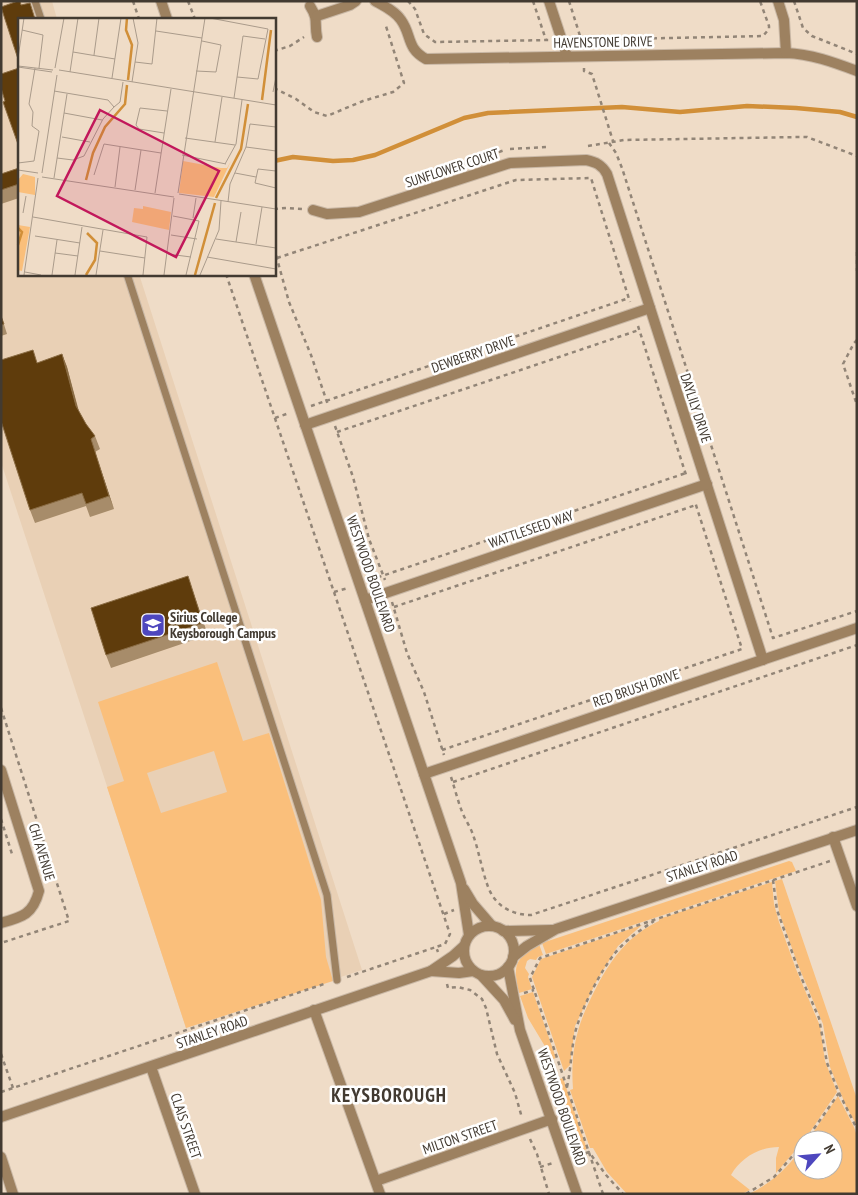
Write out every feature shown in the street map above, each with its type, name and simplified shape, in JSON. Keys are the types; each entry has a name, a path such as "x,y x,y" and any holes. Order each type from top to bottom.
{"street":[{"path":"161,1 167,18"},
{"path":"317,16 350,5 356,1"},
{"name":"HAVENSTONE DRIVE","path":"375,1 390,9 401,20 414,50 426,58 786,53 818,57 857,71"},
{"path":"549,1 567,56"},
{"path":"778,1 784,20 786,53"},
{"path":"310,6 317,16 316,33"},
{"name":"SUNFLOWER COURT","path":"313,210 328,214 358,212 510,164 586,160 593,161 601,166"},
{"name":"DAYLILY DRIVE","path":"601,166 606,174 650,308 763,660"},
{"name":"WESTWOOD BOULEVARD","path":"254,275 461,883 469,935"},
{"name":"DEWBERRY DRIVE","path":"305,425 650,308"},
{"name":"WATTLESEED WAY","path":"365,600 706,484"},
{"name":"RED BRUSH DRIVE","path":"424,774 857,628"},
{"name":"CHI AVENUE","path":"1,770 39,891 36,904 30,911 18,918 1,923"},
{"name":"STANLEY ROAD","path":"513,957 527,946 556,929 857,830"},
{"path":"833,837 857,906"},
{"name":"WESTWOOD BOULEVARD","path":"461,883 473,904 492,926"},
{"path":"443,968 478,974 496,976 508,967 513,957 512,942 503,931 492,926 476,929 469,935 464,946 465,960 478,974"},
{"name":"STANLEY ROAD","path":"503,931 556,929"},
{"name":"STANLEY ROAD","path":"1,1117 443,968 464,946"},
{"name":"WESTWOOD BOULEVARD","path":"508,967 520,1030"},
{"name":"WESTWOOD BOULEVARD","path":"478,974 504,1000 520,1030 577,1194"},
{"path":"314,1010 380,1194"},
{"name":"CLAIS STREET","path":"151,1067 195,1194"},
{"name":"MILTON STREET","path":"376,1180 525,1130 552,1119"},
{"path":"1,1157 13,1194"}],"lane":[{"path":"35,1 41,18"},
{"path":"127,275 327,895 336,980"}],"path":[{"path":"133,1 139,18"},
{"path":"188,1 195,18"},
{"path":"533,1 546,40"},
{"path":"569,1 581,39"},
{"path":"760,1 769,26 763,36"},
{"path":"794,1 803,28 812,36 857,54"},
{"path":"275,89 314,112 328,116 393,92 404,83 386,24 378,18"},
{"path":"275,51 290,46 316,33"},
{"path":"596,88 613,141"},
{"path":"609,142 622,168 774,638 857,611"},
{"path":"277,258 516,180 592,178 742,649 442,750"},
{"path":"275,251 289,302 311,355 327,401 352,477 369,539 389,592 408,654 424,692 463,814 473,834 488,888 498,903 517,914 531,915 857,806"},
{"path":"857,252 857,271"},
{"path":"1,1092 446,944 450,934 226,275"},
{"path":"275,418 629,298"},
{"path":"337,432 639,330"},
{"path":"857,340 843,364 857,405"},
{"path":"334,592 686,473"},
{"path":"394,607 696,505"},
{"path":"453,782 857,645"},
{"path":"603,1194 530,978 540,958 840,858"},
{"path":"773,880 777,910 794,960 819,1018 827,1063 857,1129"},
{"path":"567,1087 579,1019 590,997 615,954 638,932 657,919"},
{"path":"436,946 448,988 458,987 470,990 482,999 497,1054 515,1092 525,1130 537,1154 549,1194"},
{"path":"1,1054 13,1088"},
{"path":"813,1130 839,1093"},
{"path":"589,1152 623,1194"},
{"path":"746,1194 774,1177 793,1157"}],"shaded area":[{"name":"Sirius College Keysborough Campus","path":"1,1 52,1 57,18 18,18 18,275 139,275 362,970 186,1028 1,462"},
{"path":"217,662 243,741 269,733 321,900 326,957 333,981 186,1028 107,787 124,781 98,702","holes":["214,751 227,792 161,813 147,773"]},
{"path":"789,861 792,862 796,871 546,954 542,943"},
{"path":"782,879 857,1099 857,1126 846,1106 830,1067 823,1024 798,965 779,912 775,881"},
{"path":"772,882 774,904 779,922 820,1026 825,1061 837,1092 811,1130 793,1130 793,1153 776,1173 776,1158 779,1147 758,1151 740,1163 731,1175 750,1190 742,1194 627,1194 607,1172 593,1148 590,1148 570,1090 573,1089 574,1048 580,1024 590,999 622,948 639,933 659,921 659,919"},
{"path":"642,925 618,946 596,982 575,1026 570,1065 564,1071 532,977 541,959"},
{"path":"539,944 543,955 536,960 530,959 527,961 525,968 529,974 528,977 532,989 519,993 516,976 517,964 524,954"},
{"path":"533,992 556,1058 550,1060 546,1048 528,1018 520,996"},
{"path":"563,1078 587,1149 576,1153 573,1152 564,1124 557,1080"},
{"path":"838,1096 857,1136 857,1194 749,1194 779,1174 793,1159 793,1180 843,1180 843,1130 815,1130"}],"building":[{"path":"18,1 20,1 21,5 30,3 35,18 18,18 18,59 1,7"},
{"path":"18,68 18,144 3,102 5,101 1,88 1,74"},
{"path":"18,168 18,184 1,190 1,174"},
{"path":"33,350 37,363 62,354 76,406 95,436 91,439 109,496 86,504 82,493 30,510 1,421 1,360"},
{"path":"188,576 203,623 106,655 91,608"}],"waterway":[{"path":"275,161 293,157 333,161 353,160 375,155 464,118 488,113 622,107 680,112 747,106 840,112 857,117"}],"place":[{"name":"Sirius College Keysborough Campus","path":"153,625"}],"district":[{"name":"KEYSBOROUGH","path":"389,1095"}]}
